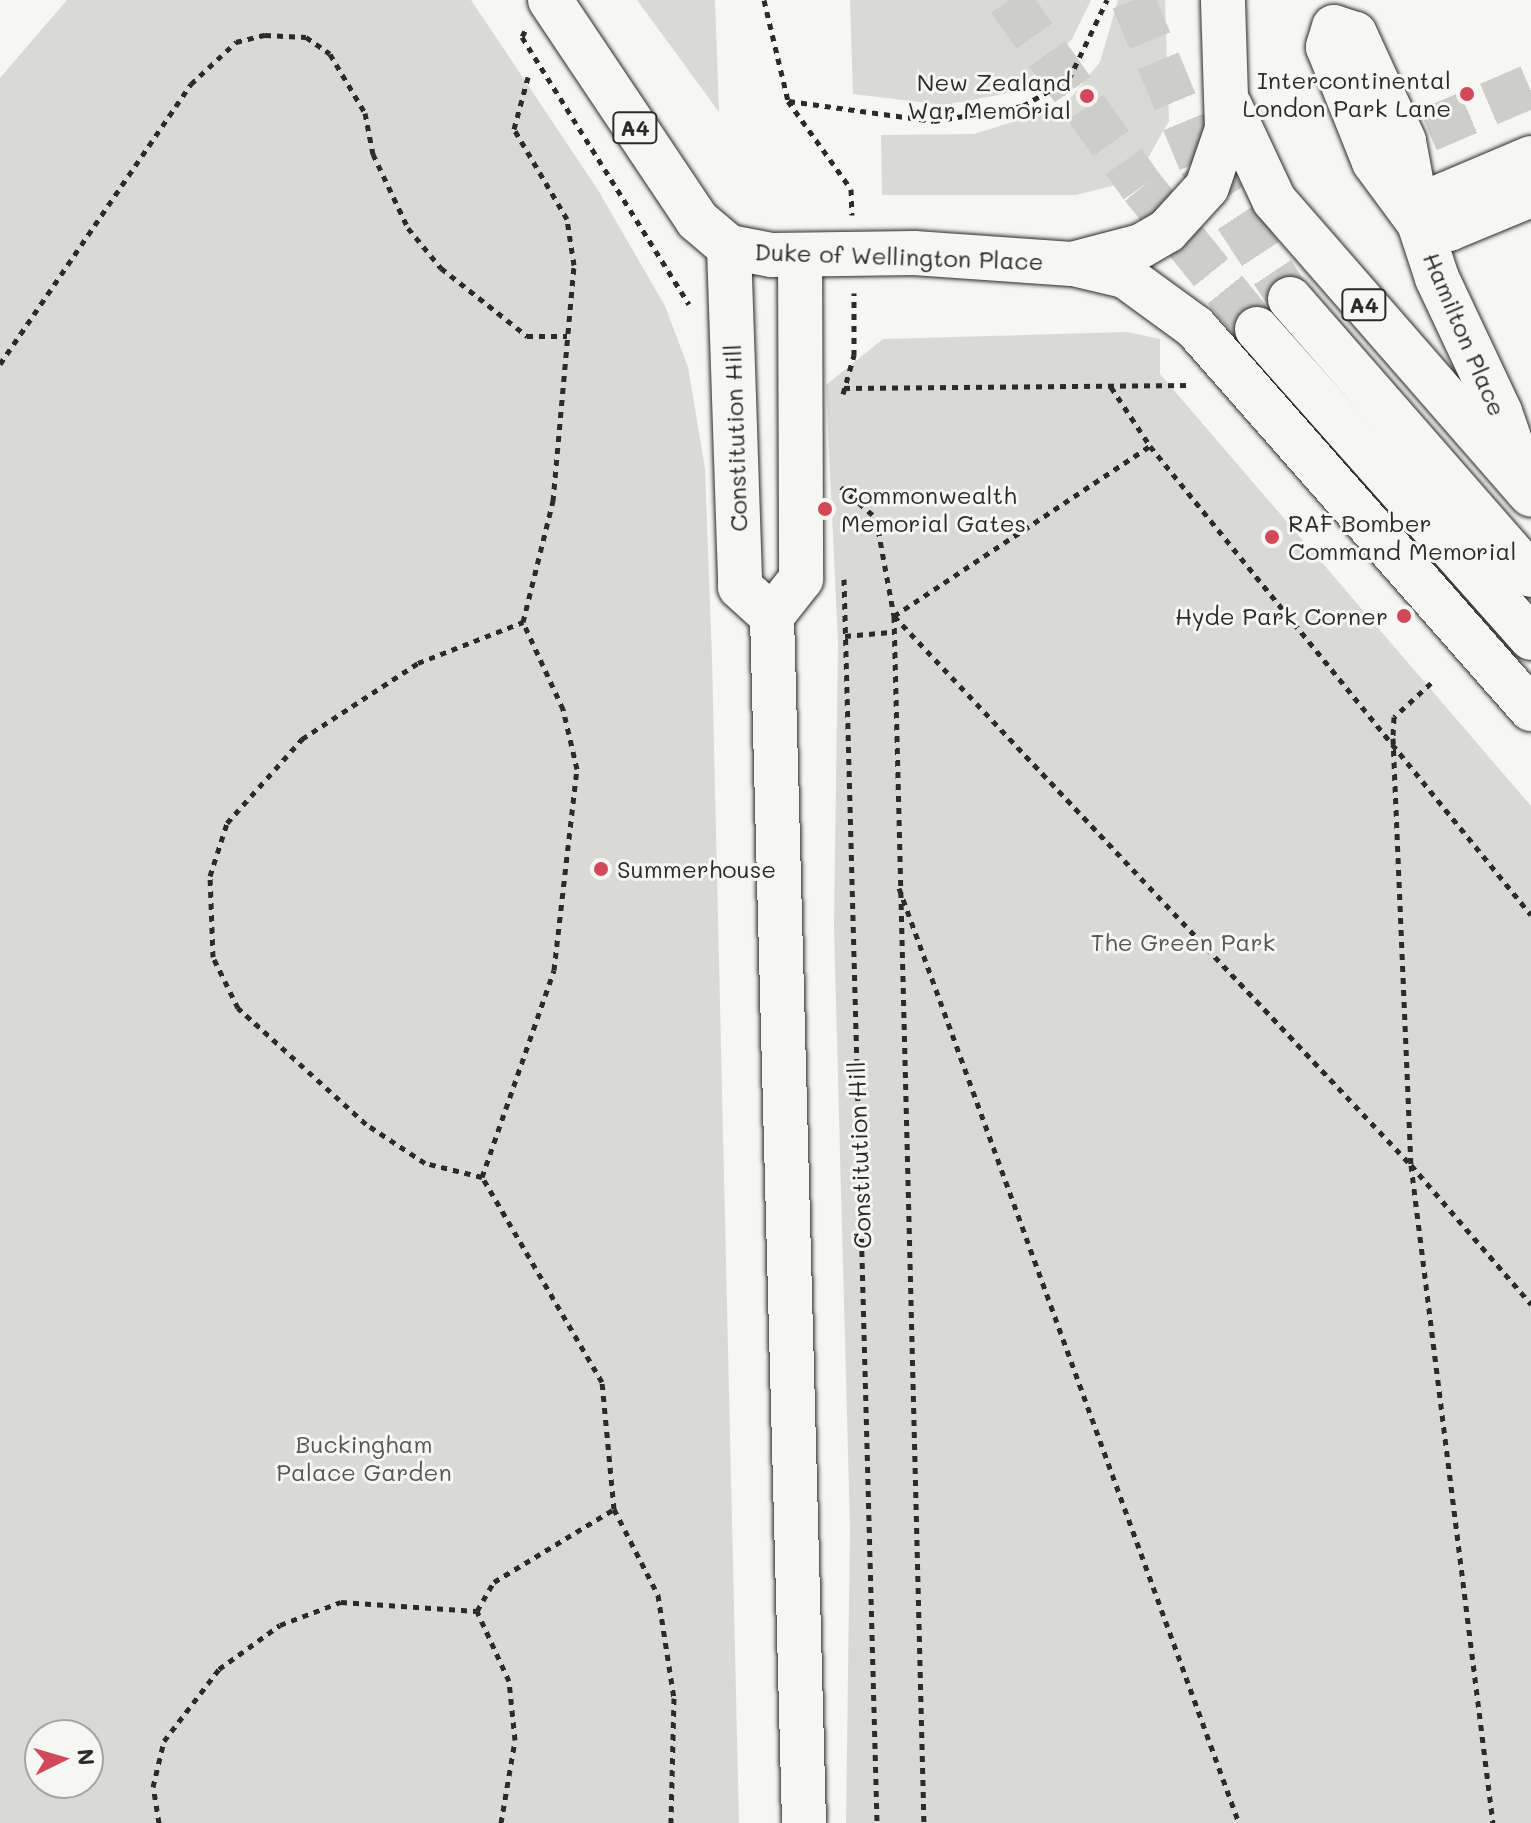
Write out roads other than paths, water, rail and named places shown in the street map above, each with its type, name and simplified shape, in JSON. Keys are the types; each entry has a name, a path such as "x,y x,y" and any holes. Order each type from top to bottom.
{"main road":[{"name":"A4","path":"1223,0 1227,96 1249,158 1274,200 1529,493"},
{"name":"Duke of Wellington Place","path":"540,12 697,220 729,247 800,256 914,253 1072,264 1141,246 1190,209 1221,158 1227,96"},
{"name":"Hamilton Place","path":"1419,223 1416,136 1355,34 1334,27 1328,47 1374,162 1419,223 1529,493"},
{"name":"Hamilton Place","path":"1419,223 1439,197 1531,158"},
{"name":"Hamilton Place","path":"1419,223 1449,229 1531,195"},
{"name":"Constitution Hill","path":"729,247 740,587 772,616"},
{"path":"800,256 801,579 772,616 804,1823"},
{"name":"A4","path":"1072,264 1125,276 1195,327 1531,709"},
{"name":"A4","path":"1290,299 1531,575"},
{"path":"1257,329 1531,638"}],"tunnel":[{"path":"1009,0 1142,187 1257,329"},
{"path":"1133,0 1200,162 1290,299"},
{"path":"1428,130 1531,86"}],"place":[{"name":"Intercontinental London Park Lane","path":"1467,94"},
{"name":"New Zealand War Memorial","path":"1087,96"},
{"name":"Commonwealth Memorial Gates","path":"825,509"},
{"name":"RAF Bomber Command Memorial","path":"1272,537"},
{"name":"Hyde Park Corner","path":"1404,616"},
{"name":"Summerhouse","path":"601,869"}],"park label":[{"name":"The Green Park","path":"1183,942"},
{"name":"Buckingham Palace Garden","path":"364,1458"}]}
